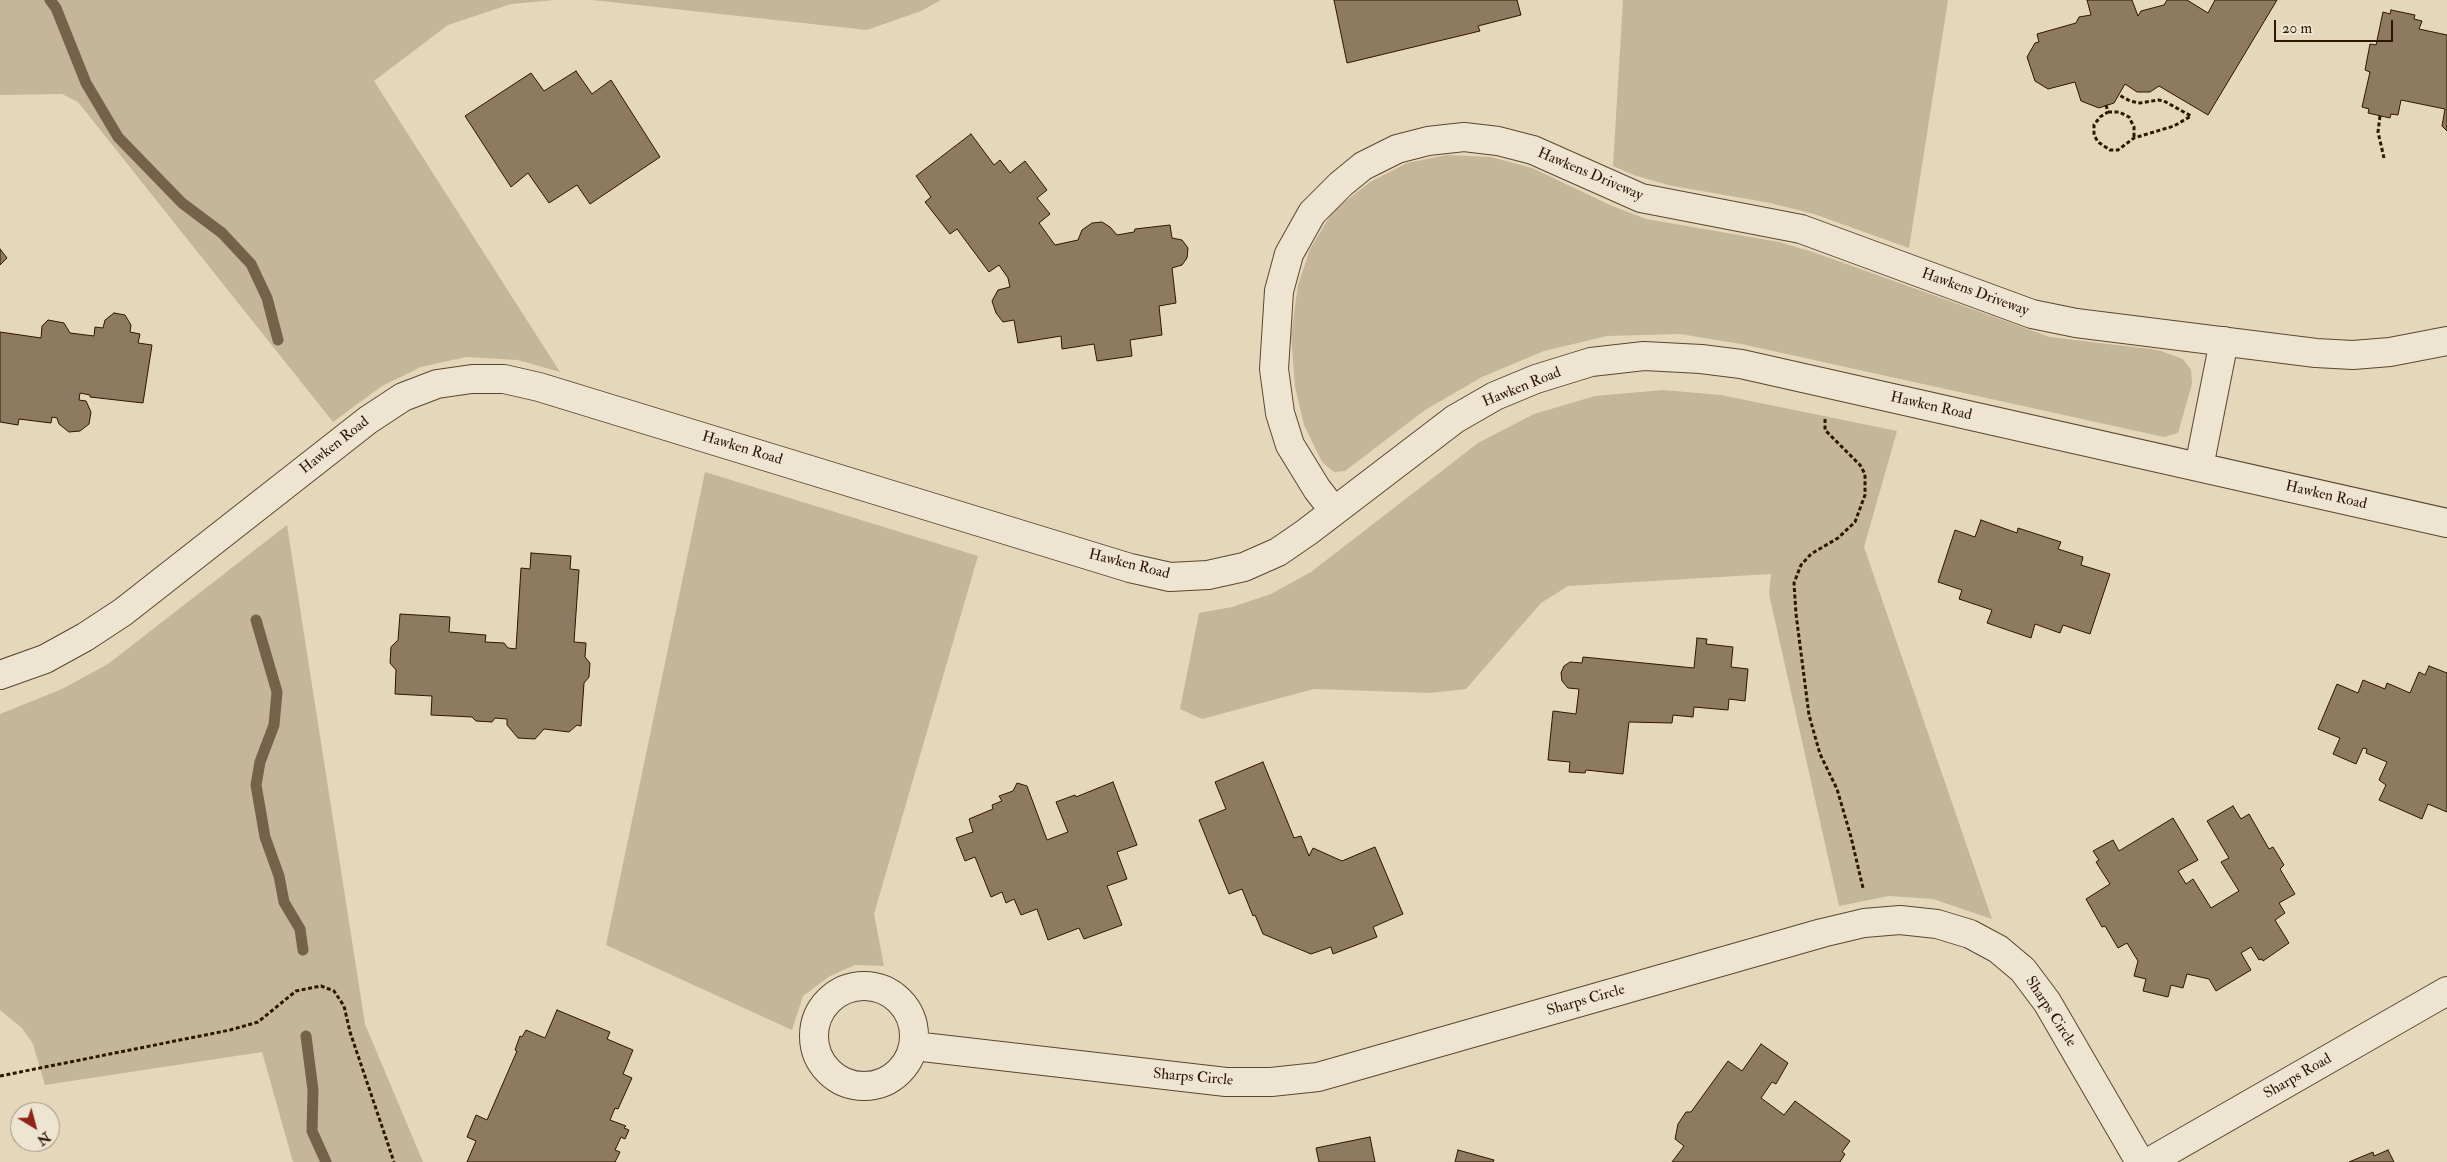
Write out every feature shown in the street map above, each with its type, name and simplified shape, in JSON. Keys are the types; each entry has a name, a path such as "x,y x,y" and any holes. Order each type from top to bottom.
{"street":[{"name":"Hawkens Driveway","path":"1334,511 1313,483 1290,445 1280,413 1274,369 1279,291 1289,254 1312,213 1340,184 1363,166 1397,149 1428,141 1464,137 1498,141 1534,150 1641,198 1801,229 2032,314 2076,323 2224,342 2353,355 2390,352 2447,341"},
{"path":"2199,467 2224,342"},
{"name":"Hawken Road","path":"0,675 46,659 115,617 368,420 402,397 436,384 472,379 504,379 539,388 1130,568 1170,578 1208,575 1244,567 1278,552 1454,419 1495,396 1536,379 1591,362 1644,356 1701,359 1741,364 2447,523"},
{"name":"Sharps Circle","path":"914,1046 1226,1082 1271,1082 1309,1078 1389,1058 1822,933 1875,922 1900,920 1937,924 1970,934 1998,950 2023,970 2047,1002 2140,1162"},
{"name":"Sharps Road","path":"2149,1162 2447,991"}],"path":[{"path":"2118,96 2140,102 2164,101 2191,116 2174,126 2134,138 2118,150 2103,147 2098,142 2094,135 2094,125 2100,117 2108,112 2119,112 2129,117 2134,127 2134,138"},
{"path":"2106,106 2108,112"},
{"path":"2380,116 2378,132 2384,158"},
{"path":"1824,411 1825,430 1860,465 1865,474 1865,495 1855,522 1838,538 1811,554 1801,565 1794,583 1796,614 1809,715 1820,754 1836,790 1851,837 1865,896 1875,922"},
{"path":"0,1076 230,1030 258,1022 296,991 320,986 334,992 344,1006 350,1032 394,1162"}],"shaded area":[{"path":"0,0 555,0 511,4 448,25 374,81 560,372 518,360 466,357 421,367 382,386 333,422 78,102 62,94 0,95"},
{"path":"592,0 941,0 921,11 867,30"},
{"path":"1623,0 1948,0 1909,248 1814,214 1770,203 1668,185 1634,175 1613,166"},
{"path":"1447,155 1491,157 1532,168 1610,205 1646,219 1779,242 1813,252 2050,337 2158,350 2183,359 2191,370 2192,384 2178,433 2164,437 1741,344 1680,334 1607,336 1544,351 1482,377 1425,410 1345,471 1334,472 1322,462 1304,425 1295,387 1291,335 1298,285 1310,249 1333,211 1370,182 1407,163"},
{"path":"1663,390 1721,395 1897,431 1864,547 1992,919 1933,899 1889,896 1839,906 1769,594 1771,574 1568,586 1541,603 1466,689 1430,693 1314,689 1202,719 1180,709 1199,613 1232,607 1271,594 1311,572 1478,443 1534,414 1595,396"},
{"path":"705,472 978,556 874,914 884,966 855,965 830,976 803,996 792,1030 606,945"},
{"path":"287,525 365,1024 423,1162 293,1162 262,1052 45,1085 33,1044 22,1028 0,1010 0,714 62,689 108,664"}],"building":[{"path":"1334,0 1517,0 1521,15 1478,26 1480,31 1347,63"},
{"path":"2087,0 2132,0 2138,16 2141,11 2164,5 2167,0 2187,0 2208,13 2215,0 2277,0 2208,115 2159,86 2150,92 2137,92 2125,84 2114,103 2099,108 2081,101 2075,82 2048,89 2035,81 2027,57 2035,43 2039,42 2037,34 2076,23 2079,17 2091,15"},
{"path":"2391,10 2415,15 2414,19 2422,21 2419,29 2447,35 2447,131 2442,126 2445,109 2401,100 2398,115 2391,114 2390,118 2368,113 2369,109 2362,107 2370,72 2365,70 2370,44 2376,45 2383,12 2390,14"},
{"path":"576,71 592,94 611,80 660,157 590,204 577,185 549,203 528,173 511,187 465,116 531,73 544,91"},
{"path":"971,134 994,165 1000,160 1010,173 1025,161 1047,190 1037,198 1050,214 1039,223 1055,245 1078,240 1082,230 1092,223 1102,222 1117,235 1134,232 1135,229 1170,225 1172,238 1182,240 1188,248 1187,258 1182,265 1172,268 1176,303 1159,306 1162,335 1130,340 1132,356 1097,361 1094,344 1062,349 1061,336 1018,343 1014,320 1003,322 996,313 992,301 998,290 1010,287 1008,278 999,265 989,272 957,229 950,234 925,202 931,197 916,176"},
{"path":"0,249 7,258 0,265"},
{"path":"114,313 125,315 131,325 130,332 140,334 138,343 152,345 143,403 90,397 90,395 80,393 79,400 86,401 91,412 89,424 80,431 69,432 59,424 57,418 52,417 51,423 19,419 18,425 0,422 0,332 41,338 42,326 48,320 64,323 70,333 94,336 95,327 103,328 105,320"},
{"path":"1981,520 2017,533 2018,528 2061,542 2058,549 2083,557 2081,565 2110,574 2090,634 2063,625 2060,633 2035,624 2031,638 1987,623 1992,610 1959,599 1962,590 1938,582 1955,530 1975,537"},
{"path":"531,553 571,556 570,569 579,570 574,642 586,643 585,657 590,663 589,677 584,683 581,726 577,725 569,732 544,729 535,739 518,738 507,725 507,719 495,718 492,722 476,721 472,717 431,715 432,696 395,694 396,670 390,663 391,647 398,640 400,614 450,617 449,632 486,635 485,642 504,643 508,648 516,649 521,568 530,569"},
{"path":"1697,638 1707,639 1706,644 1733,647 1731,667 1748,669 1745,701 1729,699 1728,710 1694,707 1693,717 1673,715 1672,723 1629,722 1623,774 1586,770 1585,773 1569,772 1570,762 1548,760 1553,711 1576,714 1579,689 1568,688 1562,681 1561,673 1564,666 1570,662 1582,663 1583,657 1694,668"},
{"path":"2429,666 2447,673 2447,812 2428,804 2422,819 2379,800 2386,785 2379,780 2387,762 2366,753 2367,749 2363,748 2356,764 2333,754 2340,738 2318,729 2337,684 2358,693 2363,680 2385,689 2387,683 2410,693 2419,672 2425,675"},
{"path":"1263,762 1294,838 1301,836 1309,856 1313,848 1342,861 1375,847 1403,914 1373,927 1377,937 1333,954 1331,947 1311,954 1263,934 1242,889 1229,894 1199,820 1226,809 1215,782"},
{"path":"1113,782 1137,845 1117,852 1127,879 1107,886 1122,925 1084,939 1079,928 1048,940 1037,909 1021,915 1014,899 1006,903 1002,892 991,897 975,857 965,861 956,838 973,832 969,819 993,809 992,805 1002,801 999,796 1013,791 1017,783 1027,786 1047,840 1068,832 1056,802 1075,795 1076,797"},
{"path":"2233,806 2241,819 2249,814 2269,849 2273,847 2284,865 2280,869 2295,894 2279,903 2285,913 2275,920 2289,943 2263,961 2262,959 2259,960 2251,947 2241,953 2251,970 2216,991 2209,979 2187,974 2183,988 2171,985 2168,997 2143,991 2146,979 2134,976 2138,961 2127,943 2118,948 2105,926 2102,927 2086,899 2110,884 2096,862 2099,860 2093,851 2113,840 2119,851 2173,818 2198,860 2178,871 2186,884 2193,879 2211,908 2239,891 2221,862 2229,858 2207,821"},
{"path":"557,1010 610,1032 607,1039 633,1050 623,1074 632,1078 618,1109 615,1108 610,1120 626,1126 624,1128 629,1130 625,1139 621,1137 615,1150 620,1152 615,1162 467,1162 476,1141 467,1137 476,1115 487,1120 517,1051 515,1050 520,1036 522,1037 526,1030 545,1038"},
{"path":"1761,1044 1788,1063 1776,1084 1772,1082 1761,1098 1784,1115 1795,1101 1850,1141 1842,1152 1845,1154 1840,1162 1672,1162 1684,1146 1675,1139 1678,1124 1686,1112 1691,1112 1728,1061 1742,1071"},
{"path":"1370,1137 1375,1162 1319,1162 1316,1148"},
{"path":"1458,1150 1494,1160 1493,1162 1455,1162"},
{"path":"2388,1150 2394,1162 2349,1162 2373,1152 2374,1156"}],"waterway":[{"path":"50,0 56,8 86,83 118,137 182,203 222,233 251,264 267,298 278,340"},
{"path":"256,620 277,692 274,725 260,762 256,785 265,837 279,876 284,902 300,929 303,950"},
{"path":"306,1036 313,1090 312,1131 326,1162"}]}
